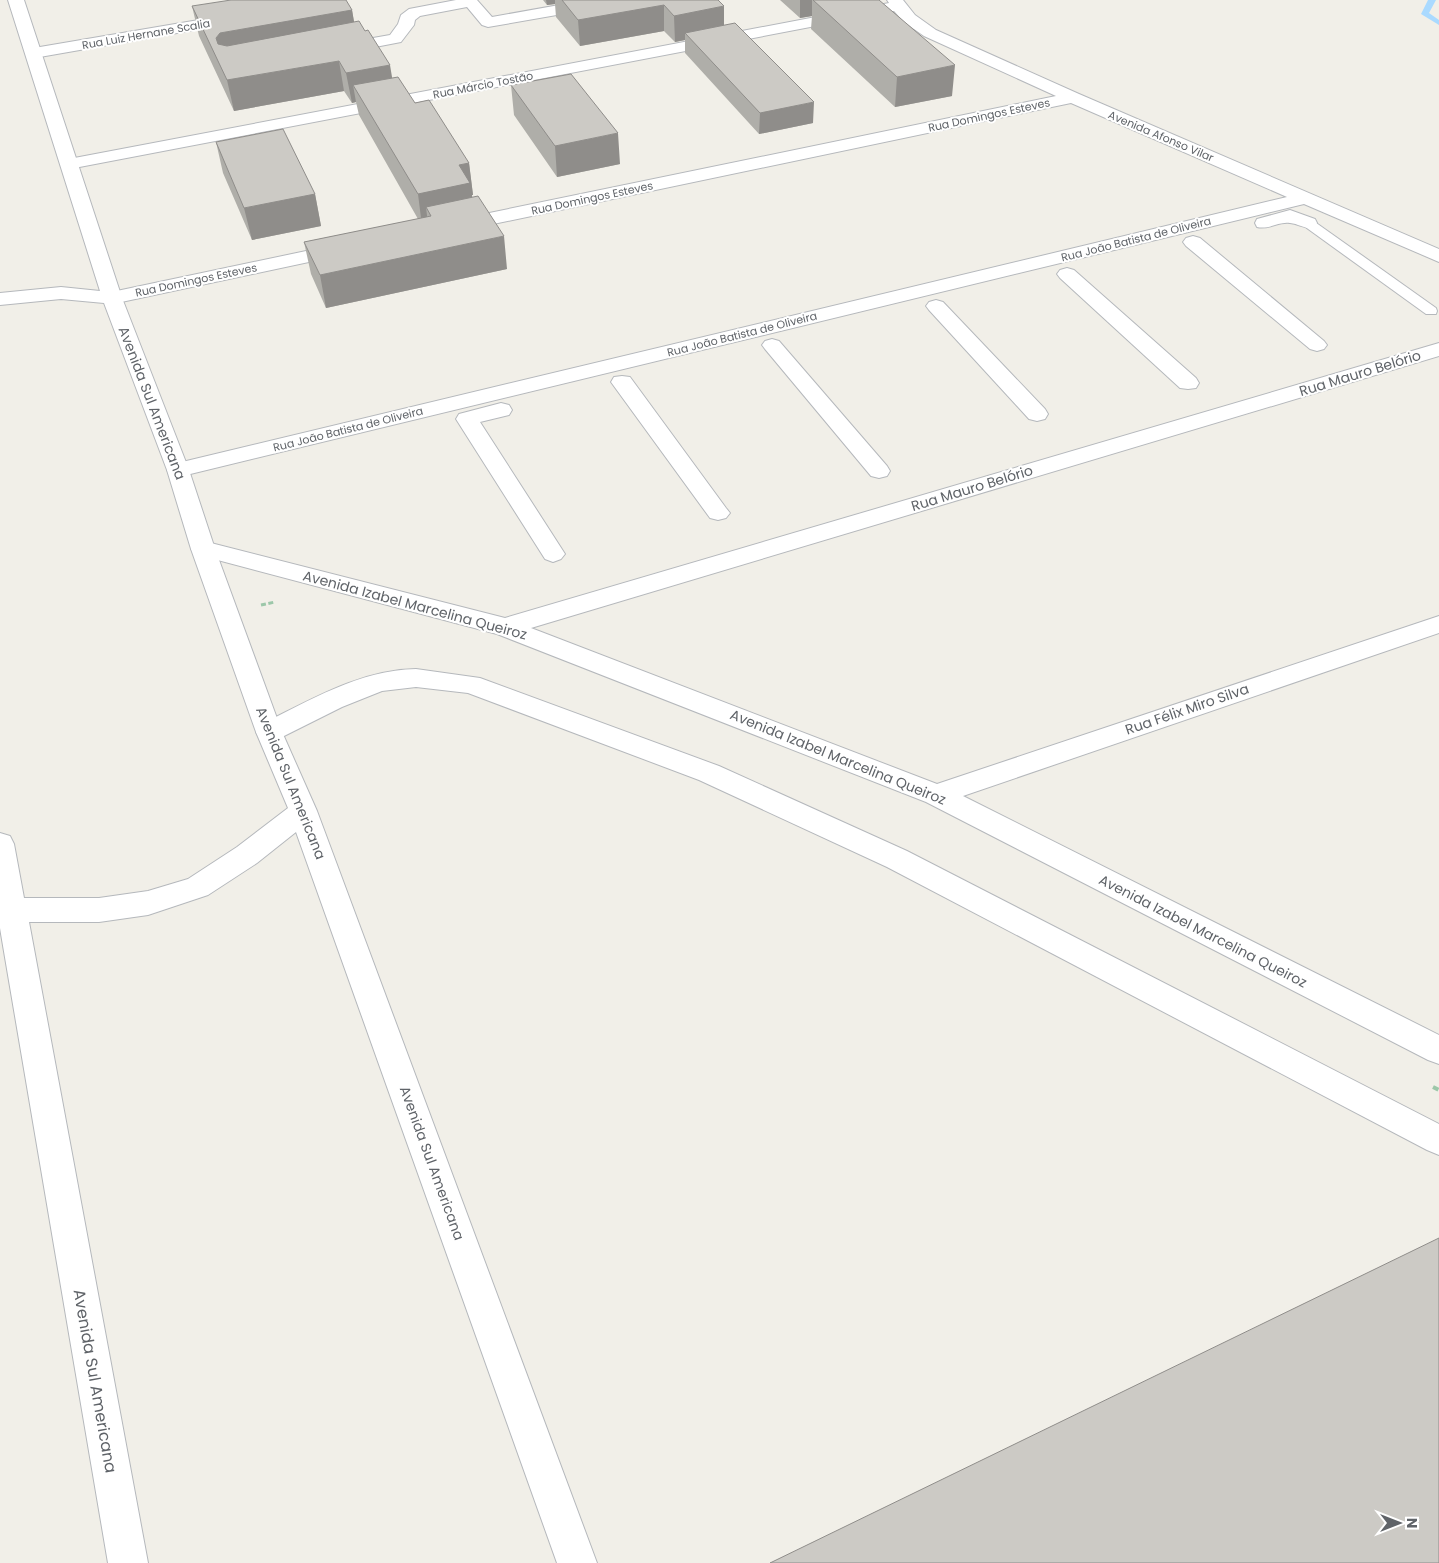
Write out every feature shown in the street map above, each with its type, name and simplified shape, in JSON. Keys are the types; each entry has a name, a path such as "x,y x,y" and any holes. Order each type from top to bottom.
{"street":[{"name":"Avenida Sul Americana","path":"16,0 112,298 178,470 203,549 269,732 303,811 577,1563"},
{"path":"325,52 395,39 406,25 407,18 415,12 470,1 488,22 614,0"},
{"name":"Avenida Afonso Vilar","path":"896,3 911,20 930,32 1073,98 1439,256"},
{"name":"Rua Márcio Tostão","path":"69,164 896,3"},
{"path":"502,6 514,17"},
{"name":"Rua Luiz Hernane Scalia","path":"34,53 249,17"},
{"name":"Rua Domingos Esteves","path":"442,229 1073,98"},
{"name":"Rua João Batista de Oliveira","path":"178,470 1307,198"},
{"path":"553,554 467,419 1193,242 1299,220 1326,207"},
{"path":"1193,242 1317,345"},
{"name":"Rua Domingos Esteves","path":"0,299 61,293 112,298 364,245"},
{"path":"1067,274 1188,383"},
{"path":"936,306 1037,414"},
{"path":"772,345 879,470"},
{"name":"Rua Mauro Belório","path":"505,627 1439,349"},
{"path":"622,382 718,512"},
{"name":"Avenida Izabel Marcelina Queiroz","path":"203,549 505,627 936,795 1439,1050"},
{"name":"Rua Félix Miro Silva","path":"936,795 1439,624"},
{"path":"269,732 359,689 397,679 434,679 471,684 709,773 809,817 897,859 1439,1140"},
{"path":"11,910 99,910 148,903 198,887 247,855 303,811"},
{"name":"Avenida Sul Americana","path":"0,844 128,1563"}],"lane":[{"path":"1299,220 1431,311"}],"building":[{"path":"231,0 346,0 352,10 220,33 216,38 218,44 227,46 359,21 365,31 368,30 390,65 346,73 339,61 227,80 192,6"},
{"path":"562,0 718,0 724,6 674,16 664,5 578,20"},
{"path":"813,0 879,0 955,65 897,77"},
{"path":"735,23 814,102 760,113 685,33"},
{"path":"571,74 618,133 555,146 511,85"},
{"path":"398,77 415,103 429,100 469,163 459,165 470,183 418,194 353,85"},
{"path":"283,129 315,194 244,208 216,142"},
{"path":"478,196 504,236 320,275 304,242 431,216 426,207"},
{"path":"1439,1238 1439,1563 770,1563"}],"waterway":[{"path":"1432,0 1425,14 1439,23"}]}
